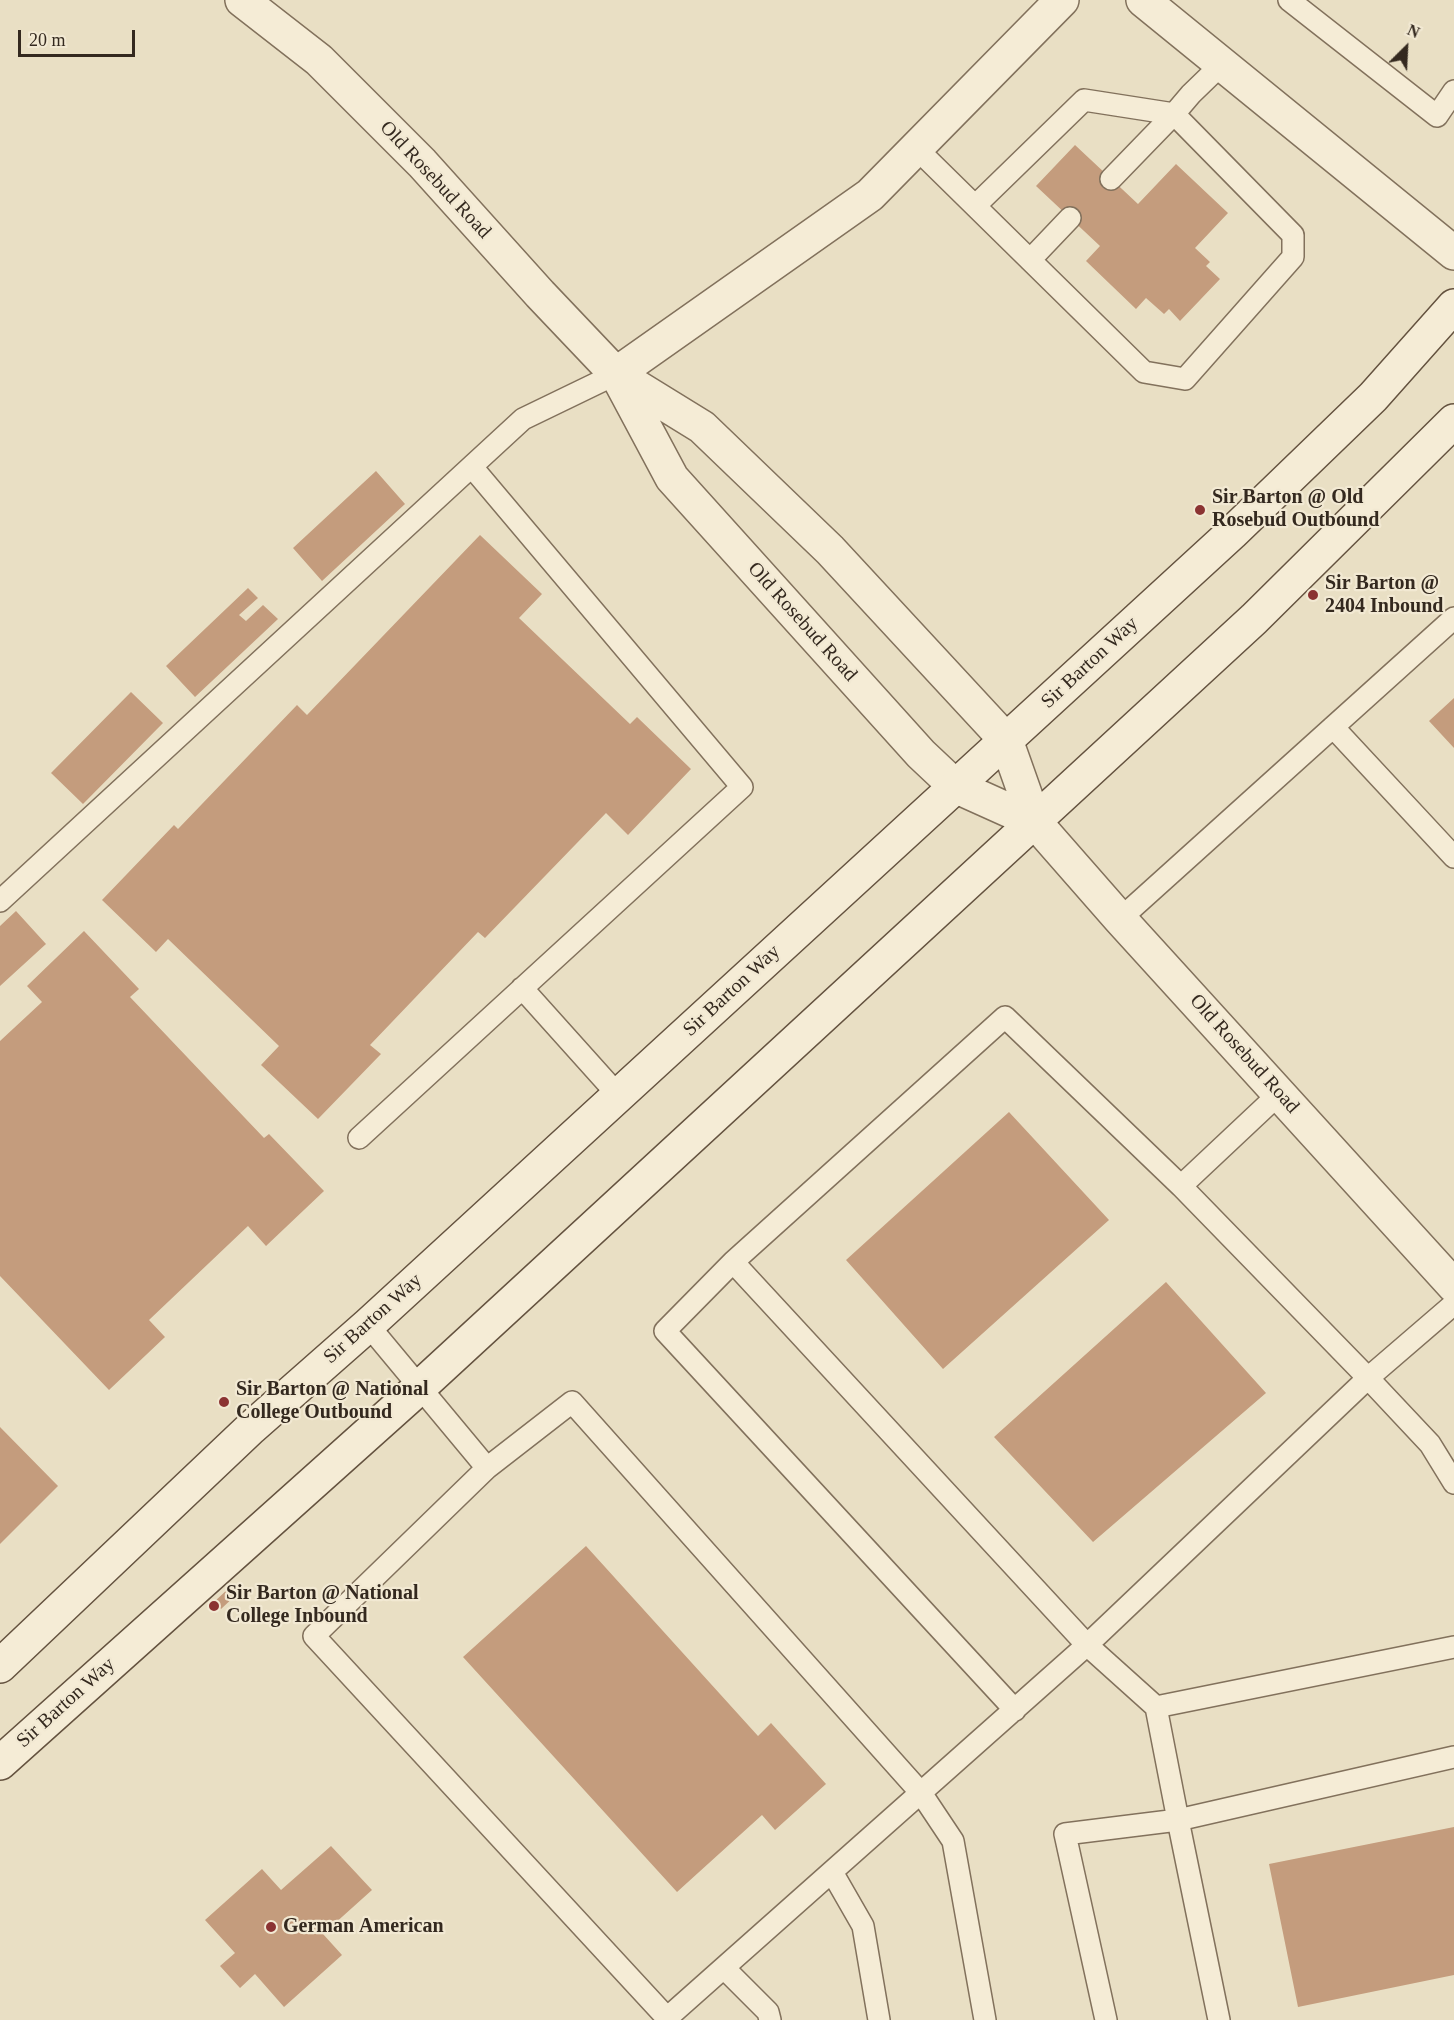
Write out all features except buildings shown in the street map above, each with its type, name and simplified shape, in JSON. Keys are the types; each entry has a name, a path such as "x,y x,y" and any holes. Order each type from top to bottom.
{"main road":[{"name":"Old Rosebud Road","path":"242,0 319,60 398,139 616,374 702,427 830,550 1006,740 1035,822 1120,919 1454,1286"},
{"path":"616,374 870,195 1062,0"},
{"path":"1161,6 1222,64 1454,253"},
{"name":"Sir Barton Way","path":"4,1654 250,1428 368,1325 1232,533 1373,397 1454,306"},
{"name":"Old Rosebud Road","path":"616,374 672,478 921,754 955,786 1035,822"},
{"name":"Sir Barton Way","path":"0,1763 420,1387 1035,822 1254,619 1454,421"}],"lane":[{"path":"1289,0 1437,116 1454,91"},
{"path":"1111,179 1222,64"},
{"path":"916,148 975,206 1144,372 1185,379 1293,257 1293,235 1174,114 1084,99 975,206"},
{"path":"1030,260 1070,218"},
{"path":"0,901 523,419 616,374"},
{"path":"359,1138 742,787 472,467"},
{"path":"1120,919 1454,618"},
{"path":"1333,727 1454,857"},
{"path":"522,988 618,1095"},
{"path":"1015,1710 665,1331 733,1262 1005,1017 1181,1186 1368,1378 1430,1444 1454,1482"},
{"path":"1181,1186 1280,1093"},
{"path":"733,1262 1087,1645 1156,1707 1219,2020"},
{"path":"985,2020 953,1841 921,1793 573,1402 487,1468 314,1636 666,2019 723,1968 832,1872 921,1793 1015,1710 1087,1645 1368,1378 1454,1304"},
{"path":"368,1325 487,1468"},
{"path":"1156,1707 1454,1647"},
{"path":"1106,2020 1065,1834 1178,1820 1454,1757"},
{"path":"832,1872 863,1926 879,2020"},
{"path":"723,1968 768,2012 770,2020"}],"place":[{"name":"Sir Barton @ Old Rosebud Outbound","path":"1200,510"},
{"name":"Sir Barton @ 2404 Inbound","path":"1313,595"},
{"name":"Sir Barton @ National College Outbound","path":"224,1402"},
{"name":"Sir Barton @ National College Inbound","path":"214,1606"},
{"name":"German American","path":"271,1927"}]}
